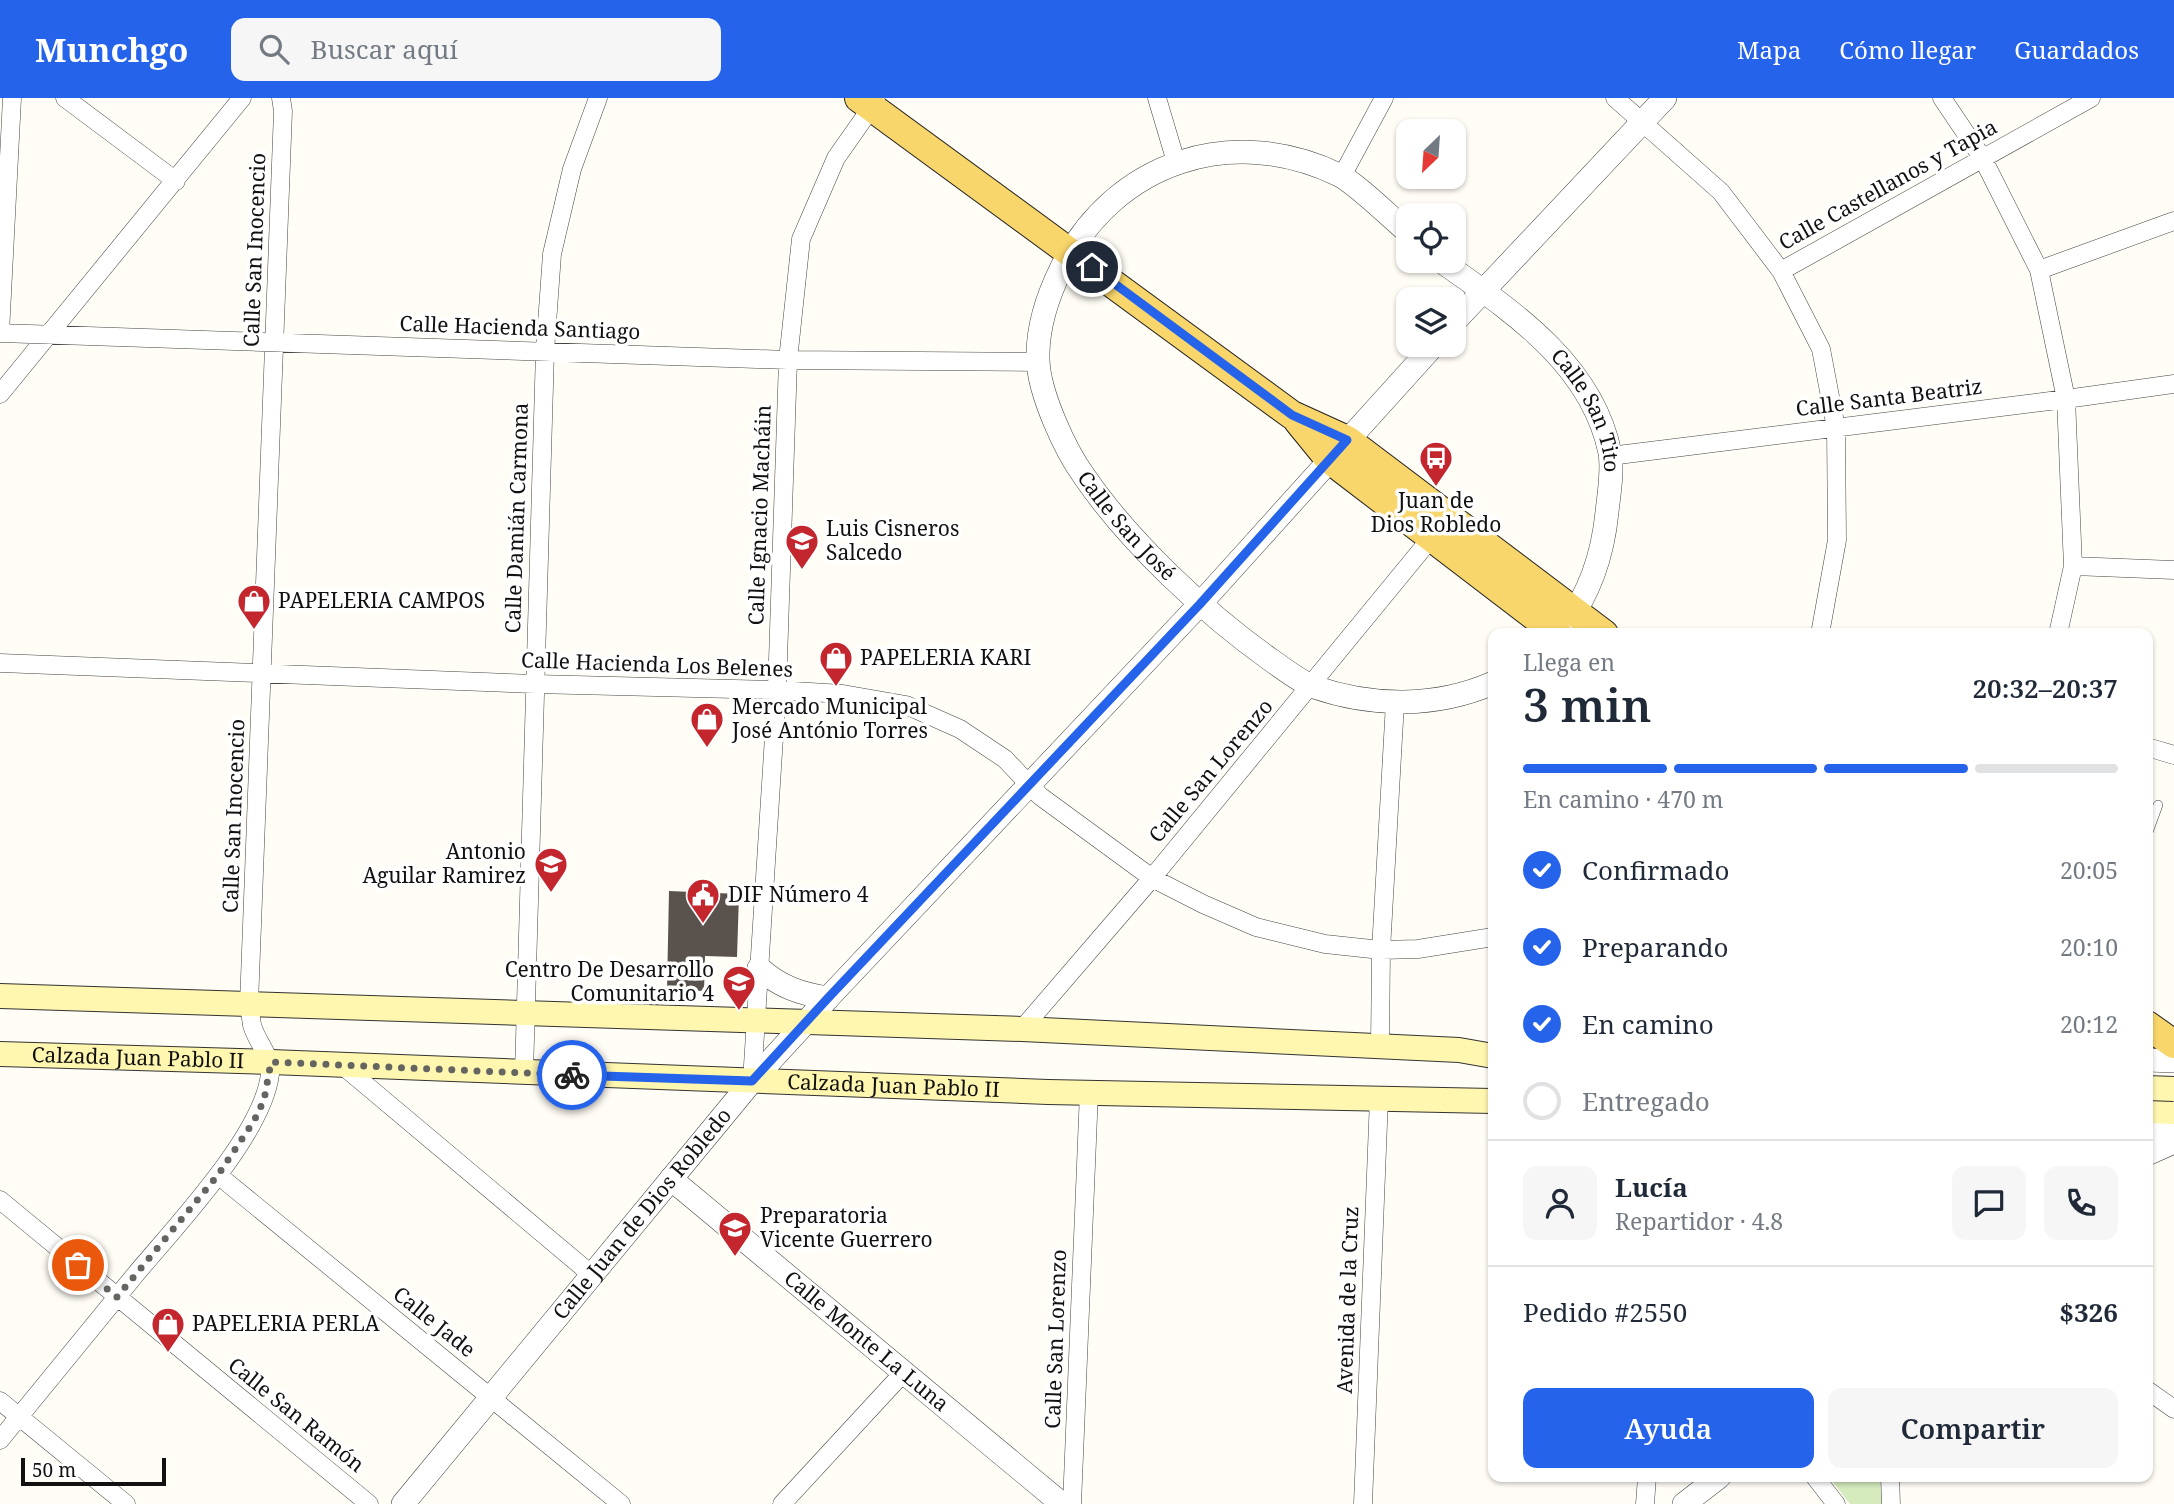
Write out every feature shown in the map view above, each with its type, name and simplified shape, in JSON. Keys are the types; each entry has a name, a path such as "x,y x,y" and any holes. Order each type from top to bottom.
{"main road":[{"path":"869,101 1338,449 1564,627"},
{"path":"1338,449 1432,537 1564,627"},
{"path":"0,996 1022,1029 1460,1051 1488,1055"},
{"path":"2153,1029 2174,1044"},
{"name":"Calzada Juan Pablo II","path":"0,1054 1089,1092 1488,1101"},
{"path":"2153,1086 2174,1089"},
{"path":"2153,1089 2174,1101"},
{"path":"2153,1111 2174,1112"}],"street":[{"path":"0,333 5,143 12,98"},
{"path":"65,98 176,181"},
{"path":"0,394 242,98"},
{"name":"Calle San Inocencio","path":"271,1062 252,1025 249,1004 284,111 281,98"},
{"name":"Calle Damián Carmona","path":"524,1073 545,351 552,254 572,169 598,98"},
{"path":"1157,98 1176,162"},
{"path":"1342,176 1384,98"},
{"path":"1615,98 1721,192 1781,271 1821,349 1836,428 1837,540 1821,628"},
{"path":"1466,309 1665,98"},
{"path":"1942,98 1983,159 2039,270 2066,400 2073,566 2059,628"},
{"name":"Calle Castellanos y Tapia","path":"1781,271 2091,98"},
{"name":"Calle Ignacio Macháin","path":"752,1081 776,690 788,359 801,239 836,158 869,101"},
{"path":"1070,251 1115,198 1140,179 1176,162 1209,154 1276,155 1311,164 1342,176 1396,222"},
{"path":"2039,270 2174,220"},
{"name":"Calle San José","path":"1070,251 1054,282 1046,307 1038,362 1051,413 1064,444 1083,476 1140,544 1200,604 1253,647 1311,685 1367,700 1395,703 1428,701 1488,684"},
{"name":"Calle San Tito","path":"1458,273 1519,317 1550,347 1577,377 1603,430 1610,456 1605,535 1592,579 1564,627"},
{"name":"Calle Hacienda Santiago","path":"0,333 788,359 1038,362"},
{"name":"Calle Juan de Dios Robledo","path":"403,1504 752,1081 1200,604 1423,357"},
{"name":"Calle Santa Beatriz","path":"1610,456 2066,400 2174,384"},
{"name":"Calle San Lorenzo","path":"1022,1029 1152,878 1432,537"},
{"path":"2073,566 2174,570"},
{"name":"Calle Hacienda Los Belenes","path":"0,663 535,684 776,690 843,694 906,705 960,729 1005,759 1040,796 1152,878 1256,927 1325,944 1381,950 1418,949 1488,938"},
{"path":"1380,1047 1381,950 1395,703"},
{"path":"2153,749 2174,755"},
{"path":"759,968 790,989 828,998"},
{"path":"1460,1051 1488,1049"},
{"path":"2153,1060 2174,1061"},
{"path":"0,1440 218,1175 259,1110 270,1078 271,1062"},
{"path":"342,1065 592,1275"},
{"name":"Calle San Lorenzo","path":"1072,1504 1089,1092"},
{"name":"Avenida de la Cruz","path":"1363,1504 1379,1098"},
{"path":"2153,1129 2174,1127"},
{"path":"2153,1151 2174,1142"},
{"name":"Calle Jade","path":"218,1175 621,1504"},
{"name":"Calle Monte La Luna","path":"671,1179 1062,1504"},
{"name":"Calle San Ramón","path":"0,1200 369,1504"},
{"path":"782,1504 904,1372"},
{"path":"2153,1393 2170,1402"},
{"path":"0,1401 126,1504"},
{"path":"1645,1504 1647,1482"},
{"path":"1684,1504 1713,1482"},
{"path":"1819,1482 1836,1504"},
{"path":"1890,1482 1891,1504"}],"lane":[{"path":"2153,819 2158,805"}],"green space":[{"path":"1833,1482 1882,1482 1883,1504 1850,1504"}],"building":[{"name":"DIF Número 4","path":"669,891 739,894 737,957 705,956 704,991 667,990"}],"way so far":[{"path":"78,1265 117,1297 218,1175 254,1121 264,1100 271,1062 572,1075"}],"place":[{"name":"Juan de Dios Robledo","path":"1436,488"},
{"name":"Luis Cisneros Salcedo","path":"802,571"},
{"name":"PAPELERIA CAMPOS","path":"254,631"},
{"name":"PAPELERIA KARI","path":"836,688"},
{"name":"Mercado Municipal José António Torres","path":"707,749"},
{"name":"Antonio Aguilar Ramirez","path":"551,894"},
{"name":"DIF Número 4","path":"703,925"},
{"name":"Centro De Desarrollo Comunitario 4","path":"739,1012"},
{"name":"Preparatoria Vicente Guerrero","path":"735,1258"},
{"name":"PAPELERIA PERLA","path":"168,1354"}],"route":[{"path":"572,1075 752,1081 1200,604 1347,440 1292,415 1092,267"}]}
